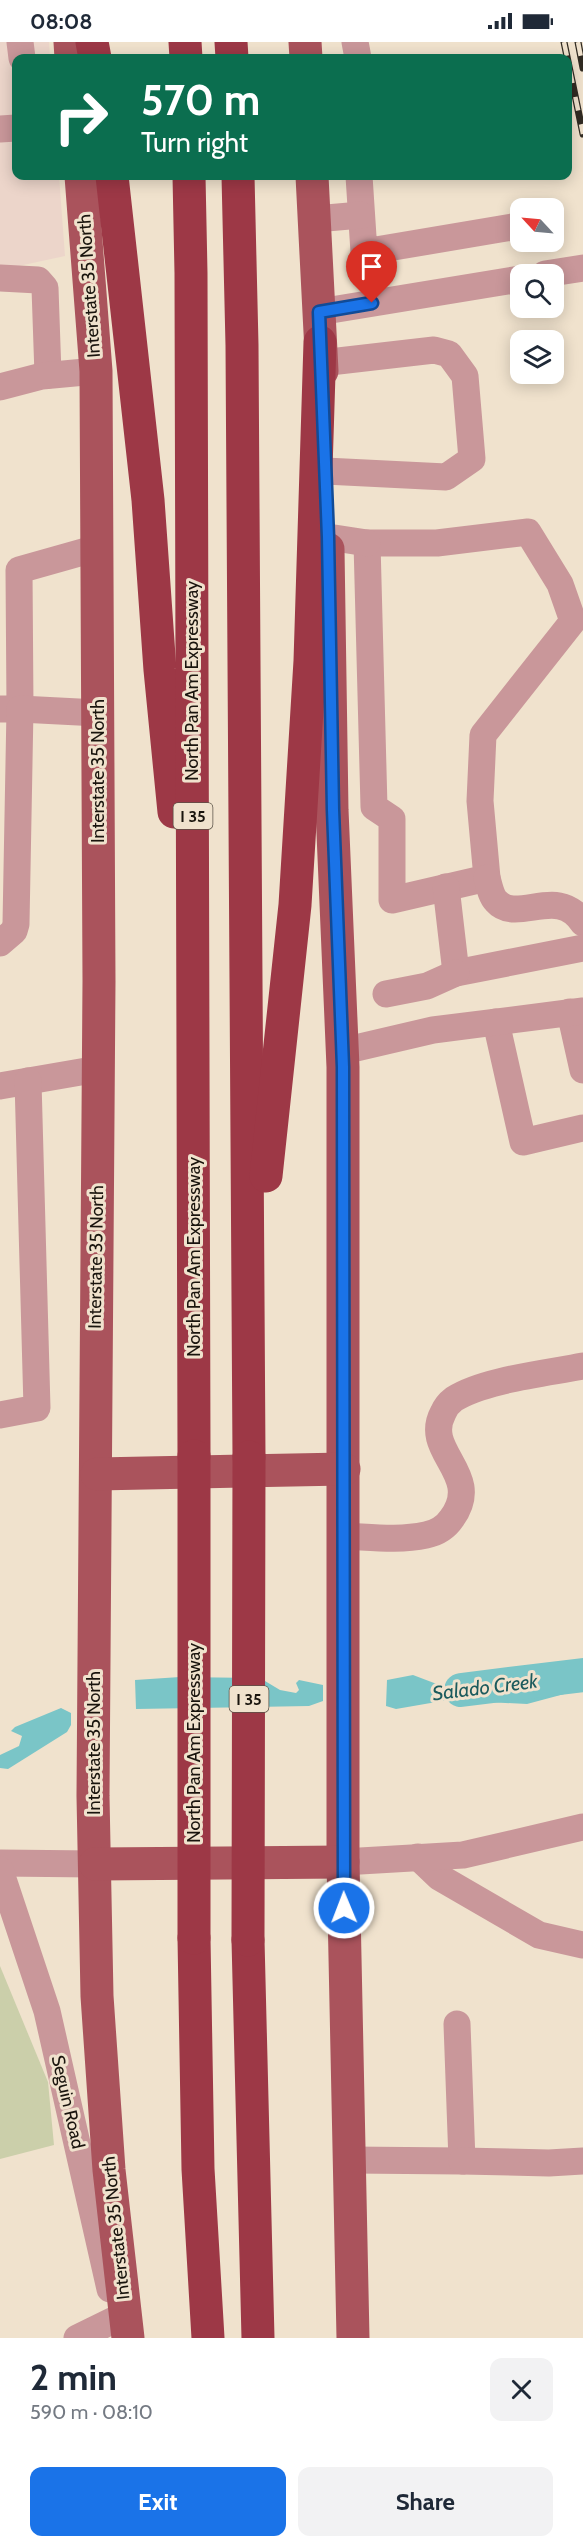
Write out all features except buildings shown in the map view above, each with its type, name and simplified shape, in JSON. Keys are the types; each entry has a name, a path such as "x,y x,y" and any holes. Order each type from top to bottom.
{"highway":[{"path":"112,180 148,500 172,801 193,913"},
{"name":"North Pan Am Expressway","path":"189,180 193,913 194,1938 198,2169 208,2338"},
{"name":"I 35","path":"238,180 242,345 249,1351 248,1940 258,2338"},
{"path":"249,1351 295,905 310,661 320,339"},
{"path":"255,2272 268,2338"}],"main road":[{"name":"Interstate 35 North","path":"81,180 96,371 98,1069 95,1359 97,1474 95,1864 97,1996 123,2327"},
{"path":"312,180 328,537 333,810 343,1051 343,1863 353,2338"},
{"path":"97,1474 344,1469"},
{"path":"95,1864 343,1863"}],"street":[{"path":"359,180 364,252 510,227"},
{"path":"315,219 361,215"},
{"path":"564,271 583,268"},
{"path":"0,278 38,280 45,288 48,375"},
{"path":"320,339 510,282"},
{"path":"320,339 434,350 449,354 465,376 472,459 463,468 446,477 325,471"},
{"path":"0,387 48,375 96,371"},
{"path":"328,537 367,543 437,543 528,532 560,584 573,621 483,735 480,801 487,878 495,900 507,907 564,905 576,912 583,923"},
{"path":"367,543 374,807"},
{"path":"0,943 14,932 16,924 9,835 10,570 97,548"},
{"path":"10,709 98,713"},
{"path":"333,810 374,807 392,819 392,900 487,878"},
{"path":"446,887 456,973"},
{"path":"386,994 427,986 456,973 583,948"},
{"path":"343,1051 433,1030 577,1012 583,1070"},
{"path":"496,1022 523,1142 583,1128"},
{"path":"0,1086 98,1069"},
{"path":"0,1415 37,1408 28,1081"},
{"path":"343,1536 394,1538 426,1535 439,1530 457,1512 462,1486 459,1474 442,1449 438,1434 439,1420 445,1408 453,1399 480,1388 583,1366"},
{"path":"343,1863 463,1855 583,1827"},
{"path":"418,1857 439,1877 539,1935 583,1945"},
{"path":"0,1863 95,1864"},
{"name":"Seguin Road","path":"0,1870 47,2011 123,2327"},
{"path":"457,2024 462,2161"},
{"path":"350,2160 549,2163 583,2161"},
{"path":"77,2338 123,2327"}],"shaded area":[{"path":"0,42 49,42 50,54 12,54 12,180 59,180 65,256 0,270"}],"green space":[{"path":"0,1966 48,2082 54,2145 0,2159"}],"water":[{"path":"583,1667 583,1689 527,1704 448,1700 396,1709 386,1706 387,1680 413,1675 442,1686 495,1681 523,1689"},
{"path":"180,1677 260,1678 280,1690 296,1693 299,1690 296,1683 299,1680 323,1685 323,1701 309,1706 136,1709 135,1680"},
{"path":"61,1708 71,1713 71,1725 67,1732 8,1769 0,1768 0,1755 19,1746 22,1736 11,1731 15,1727"}],"waterway":[{"name":"Salado Creek","path":"461,1690 583,1675"}],"railway":[{"path":"564,42 566,54"},
{"path":"578,42 583,68"},
{"path":"572,81 583,134"}],"route":[{"path":"344,1908 343,1067 333,810 328,537 319,312 372,303"}]}
